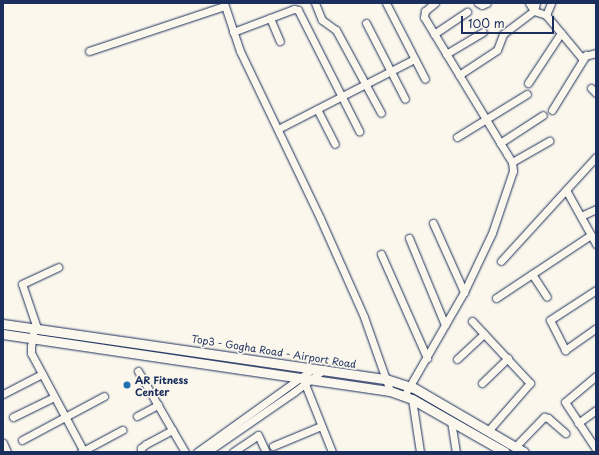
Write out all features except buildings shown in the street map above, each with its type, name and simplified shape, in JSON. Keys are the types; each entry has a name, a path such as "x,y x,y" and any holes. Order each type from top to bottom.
{"main road":[{"name":"Top3 - Gogha Road - Airport Road","path":"3,324 386,379 410,386 524,452"},
{"path":"3,334 306,380 390,391 408,397 505,452"}],"street":[{"path":"315,3 322,20 336,30 381,113"},
{"path":"386,3 425,79"},
{"path":"420,452 408,397 410,386 464,292 492,234 511,182 513,171 512,162 434,34 424,14 427,9 436,3"},
{"path":"478,3 482,5 487,3"},
{"path":"530,3 534,11 546,15 580,57 596,52"},
{"path":"459,75 497,50 503,34 534,11 536,3"},
{"path":"546,15 551,3"},
{"path":"89,51 224,4 240,52 278,129 364,317 390,391"},
{"path":"234,32 294,9 298,10 359,131"},
{"path":"434,34 467,12"},
{"path":"270,18 280,41"},
{"path":"366,23 405,99"},
{"path":"446,54 483,32"},
{"path":"528,83 560,33"},
{"path":"552,110 586,55"},
{"path":"278,129 414,59"},
{"path":"457,137 527,94"},
{"path":"317,109 335,144"},
{"path":"500,142 543,116"},
{"path":"512,162 549,140"},
{"path":"501,261 596,157"},
{"path":"566,190 596,243"},
{"path":"581,216 596,208"},
{"path":"433,223 464,292"},
{"path":"496,298 591,235"},
{"path":"409,238 445,325"},
{"path":"381,254 426,358"},
{"path":"58,267 22,284 35,328 32,338 31,353 83,452 122,430"},
{"path":"532,274 547,297"},
{"path":"596,290 550,320 565,350 596,328"},
{"path":"472,321 528,380 529,385 488,431"},
{"path":"457,359 484,334"},
{"path":"482,383 508,358"},
{"path":"207,452 319,369"},
{"path":"138,371 186,452"},
{"path":"3,394 42,374"},
{"path":"596,376 565,402 596,449"},
{"path":"306,380 332,452"},
{"path":"197,452 306,380"},
{"path":"22,440 66,418 104,396"},
{"path":"13,417 54,397"},
{"path":"137,416 158,406"},
{"path":"578,423 596,410"},
{"path":"515,447 544,417 548,418 565,433"},
{"path":"451,421 456,452"},
{"path":"273,446 322,426"},
{"path":"141,452 141,448 146,444 172,430"},
{"path":"233,452 258,435 266,452"},
{"path":"3,444 7,452"}],"place":[{"name":"AR Fitness Center","path":"127,385"}]}
